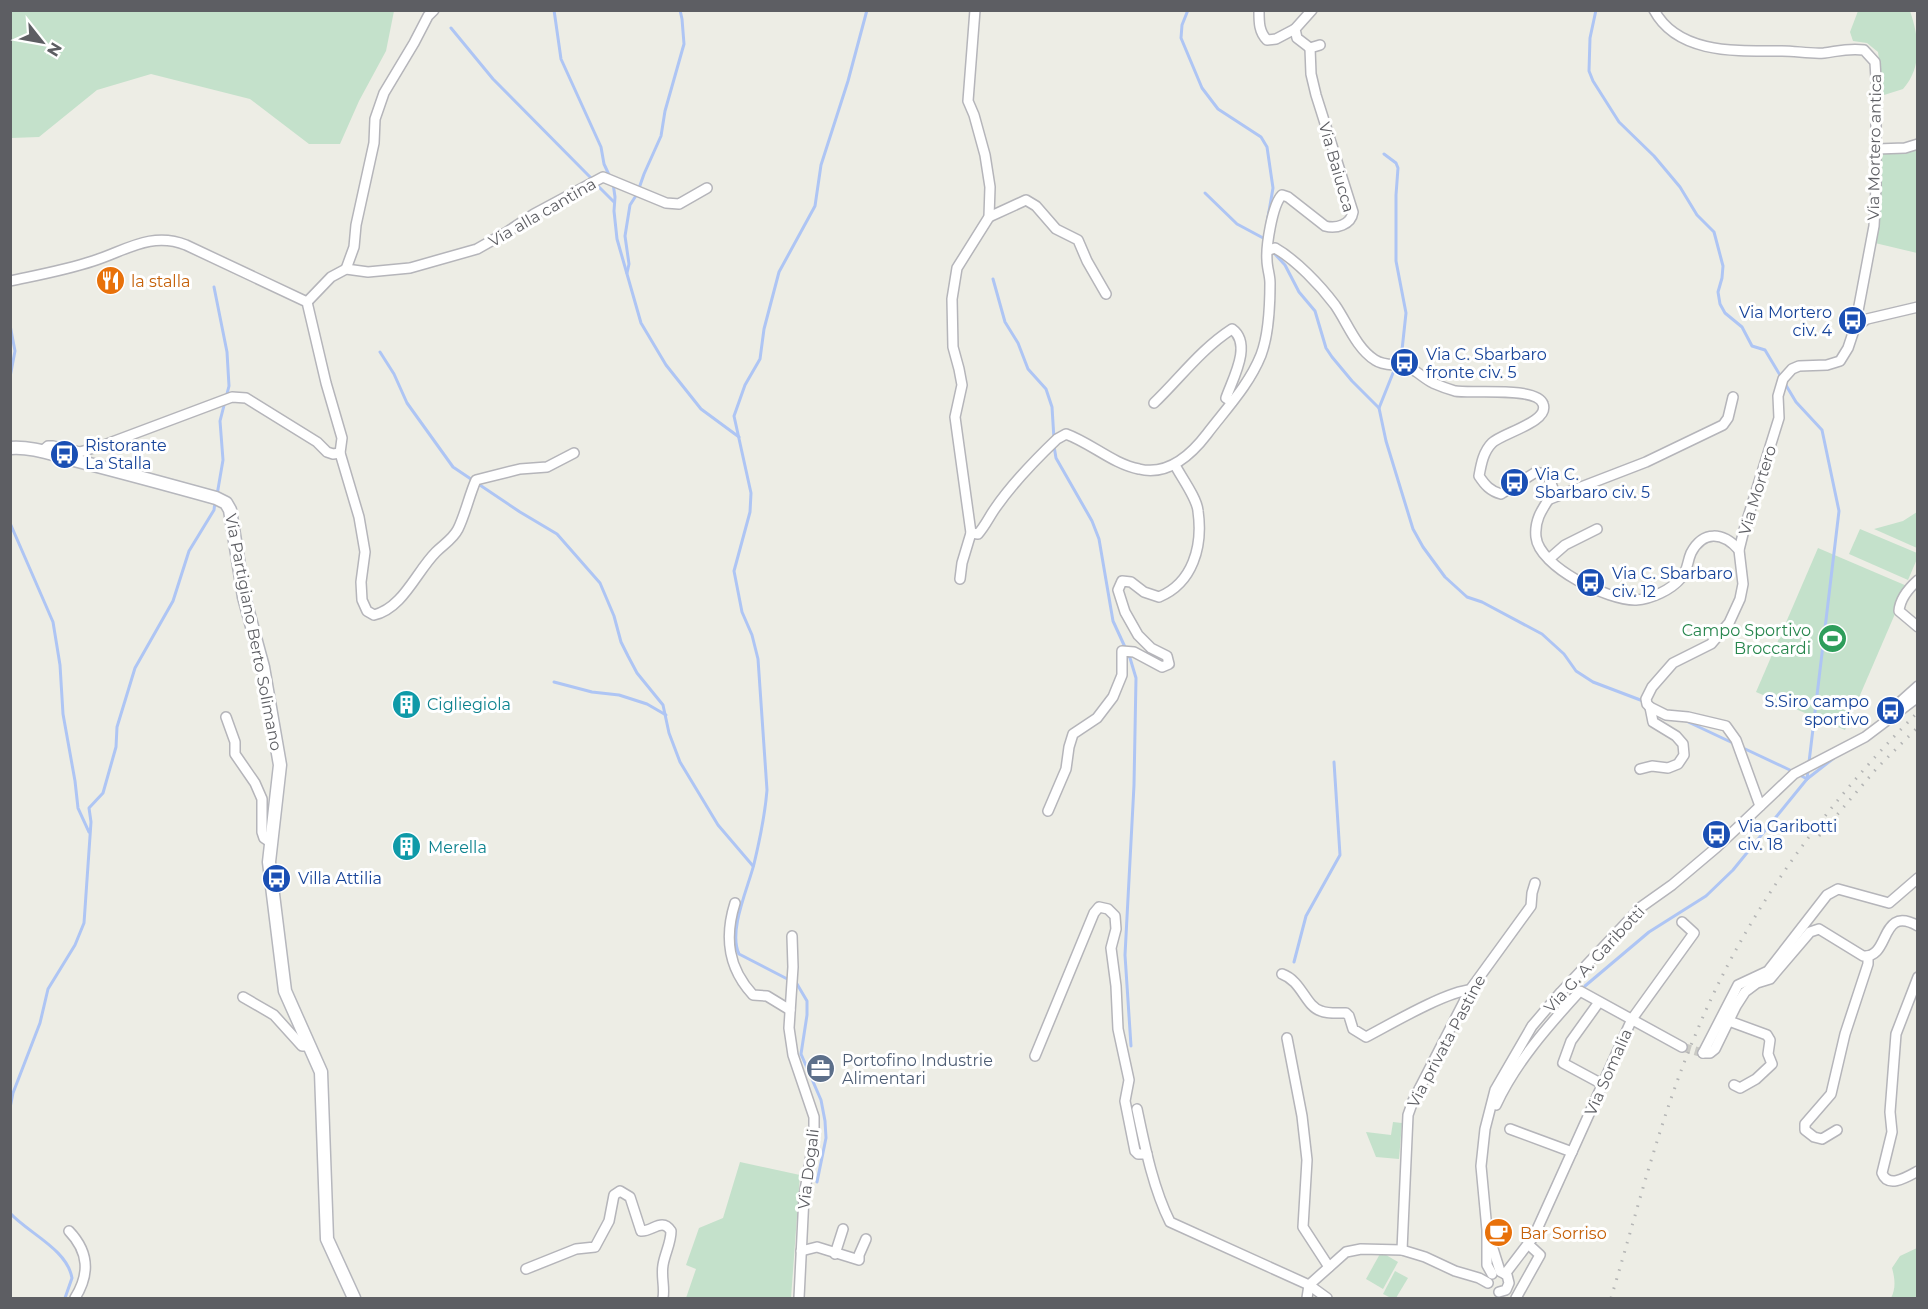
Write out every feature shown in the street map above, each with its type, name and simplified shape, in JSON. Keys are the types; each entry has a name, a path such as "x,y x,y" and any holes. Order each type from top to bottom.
{"street":[{"path":"307,302 331,277 346,269 354,248 356,225 374,143 375,120 382,99 428,16 434,10"},
{"path":"960,579 971,533 955,417 962,385 953,347 952,299 957,268 989,217 990,187 985,155 968,101 975,10"},
{"path":"1258,12 1260,27 1267,40 1276,39 1295,29 1312,10"},
{"name":"Via Mortero antica","path":"1654,10 1659,20 1674,34 1724,51 1823,53 1851,48 1864,50 1875,62 1877,149 1874,226 1855,327 1848,348 1840,361"},
{"path":"1295,29 1298,38 1310,48 1320,45"},
{"name":"Via Baiucca","path":"1269,250 1269,230 1278,199 1282,195 1288,197 1325,226 1332,228 1346,224 1353,217 1313,83 1310,48"},
{"path":"1877,149 1905,148 1917,144"},
{"name":"Via alla cantina","path":"346,269 369,272 410,268 486,244 534,214 603,177 666,204 679,204 707,188"},
{"path":"989,217 1020,201 1032,202 1056,229 1078,240 1106,294"},
{"path":"10,281 92,261 145,241 176,240 307,302"},
{"path":"971,533 978,534 982,530 994,510 1044,451 1065,434 1139,469 1155,471 1175,465 1191,453 1248,381 1261,354 1266,329 1270,281 1266,259 1269,250 1275,248 1306,273 1334,304 1365,351 1375,360 1409,368 1435,384 1456,391 1497,391 1533,396 1539,399 1543,404 1543,411 1539,418 1501,436 1491,444 1485,453 1479,477 1493,492 1501,494 1536,472 1548,475 1554,491 1539,513 1536,540 1549,559 1585,585 1636,600 1658,594 1681,578 1688,567 1690,554 1702,539 1711,536 1726,538 1739,550"},
{"path":"307,302 342,438 340,453 365,552 361,582 362,600 367,611 374,615 383,612 405,592 435,552 453,538 460,526 476,480 520,469 547,467 574,453"},
{"path":"1855,327 1867,319 1917,307"},
{"path":"1154,403 1217,338 1232,329 1236,332 1241,347 1239,367 1226,398 1232,402"},
{"name":"Via Mortero","path":"1650,707 1646,699 1652,687 1674,663 1711,644 1729,623 1740,598 1743,584 1739,550 1779,418 1778,396 1783,379 1792,369 1799,366 1827,365 1840,361"},
{"path":"10,448 20,447 41,452 48,446 53,446 80,452 232,397 246,398 317,442 327,452 340,453"},
{"path":"1548,500 1646,462 1723,425 1728,418 1733,397"},
{"name":"Via Partigiano Berto Solimano","path":"41,452 216,498 226,503 230,510 244,597 263,667 280,765 269,862 285,991 321,1072 327,1239 354,1299"},
{"path":"1048,811 1066,769 1073,734 1097,718 1113,697 1122,675 1122,651 1134,652 1162,667 1169,664 1167,656 1151,648 1138,635 1125,612 1118,590 1122,581 1131,582 1144,592 1159,597 1174,591 1188,575 1198,547 1198,509 1175,465"},
{"path":"1549,559 1565,545 1597,529"},
{"path":"1917,580 1903,597 1899,611 1917,627"},
{"path":"1894,717 1899,703 1917,686"},
{"name":"Via G. A. Garibotti","path":"1495,1272 1487,1230 1481,1166 1485,1129 1496,1090 1532,1026 1641,907 1672,885 1717,847 1794,774 1865,737 1894,717 1917,697"},
{"path":"1640,769 1652,766 1668,768 1678,764 1684,755 1683,744 1676,736 1653,722 1650,707"},
{"path":"1650,707 1666,715 1688,717 1726,726 1736,740 1760,806"},
{"path":"225,717 236,742 235,754 255,783 262,799 262,832 264,838 270,842"},
{"path":"1917,878 1889,903 1838,889 1827,895 1768,971 1738,985 1703,1053 1710,1053 1715,1049 1745,992 1757,983 1770,979 1810,932 1819,929 1863,956 1868,956 1874,955 1881,947 1889,927 1899,921 1910,921 1917,926"},
{"name":"Via privata Pastine","path":"1402,1250 1408,1115 1413,1101 1470,990 1531,906 1535,883"},
{"path":"735,903 729,922 729,942 735,971 753,995 767,996 790,1010"},
{"path":"1035,1056 1094,913 1099,907 1108,909 1115,916 1116,929 1111,948 1118,1029 1129,1080 1125,1101 1135,1151 1138,1154 1147,1154"},
{"name":"Via Somalia","path":"1495,1272 1531,1240 1632,1019 1694,933 1682,922"},
{"name":"Via Dogali","path":"792,936 793,967 789,1028 793,1055 814,1117 814,1138 804,1196 799,1299"},
{"path":"1837,1130 1822,1139 1814,1137 1805,1130 1806,1124 1831,1094 1845,1034 1868,964 1868,956"},
{"path":"1282,974 1298,984 1314,1007 1321,1011 1346,1013 1353,1029 1366,1037 1430,1004 1464,990 1470,990"},
{"path":"1917,977 1896,1034 1890,1112 1892,1131 1882,1173 1887,1180 1893,1181 1917,1172"},
{"path":"1485,1129 1505,1086 1545,1029 1580,991 1682,1047"},
{"path":"243,997 274,1015 302,1046 310,1046"},
{"path":"1599,1002 1571,1041 1563,1064 1602,1084"},
{"path":"1729,1021 1767,1035 1770,1040 1768,1054 1772,1064 1756,1080 1740,1088 1734,1085"},
{"path":"1287,1038 1302,1116 1307,1160 1303,1227 1329,1267"},
{"path":"1137,1109 1147,1154 1170,1222 1309,1285 1327,1299"},
{"path":"1510,1129 1572,1152"},
{"path":"526,1269 576,1249 595,1247 609,1221 614,1195 620,1191 630,1197 642,1231 660,1224 671,1231 663,1266 662,1279 665,1289 663,1299"},
{"path":"836,1254 843,1229"},
{"path":"69,1231 82,1247 85,1260 82,1287 75,1299"},
{"path":"801,1251 817,1247 859,1260 866,1239"},
{"path":"1516,1299 1540,1255 1531,1240"},
{"path":"1307,1299 1309,1285 1346,1252 1360,1248 1402,1250 1425,1257 1455,1272 1495,1272 1509,1283 1503,1295 1490,1288 1495,1272"}],"green space":[{"path":"10,11 394,11 386,51 359,101 340,144 309,144 250,99 151,74 97,90 39,137 11,138"},
{"path":"1858,11 1910,11 1916,31 1917,51 1914,71 1903,89 1884,95 1878,52 1867,43 1853,41 1850,32"},
{"path":"1917,150 1917,253 1875,243 1879,159 1883,153"},
{"path":"1917,512 1917,548 1874,529 1903,521"},
{"path":"1860,529 1917,553 1917,559 1908,580 1849,554"},
{"name":"Campo Sportivo Broccardi","path":"1818,548 1907,586 1845,730 1756,692"},
{"path":"1393,1122 1402,1123 1399,1159 1376,1157 1366,1132 1391,1135"},
{"path":"740,1162 800,1175 791,1298 686,1298 696,1269 686,1265 699,1228 723,1218"},
{"path":"1917,1248 1917,1298 1891,1298 1895,1283 1892,1268 1900,1256"},
{"path":"1381,1252 1398,1262 1383,1289 1366,1279"},
{"path":"1395,1271 1408,1278 1396,1298 1391,1298 1383,1294"}],"waterway":[{"path":"554,10 561,59 601,147 604,164 610,177"},
{"path":"627,273 629,264 625,236 630,205 637,194 661,136 665,111 684,44 680,10"},
{"path":"817,1182 826,1138 821,1100 801,1054 807,1001 797,984 739,954 736,945 737,922 756,855 767,790 758,659 752,635 742,612 734,571 750,512 751,493 734,416 745,385 760,359 764,329 779,272 815,206 821,165 848,81 867,10"},
{"path":"1188,10 1182,25 1181,38 1202,88 1218,109 1261,137 1267,147 1273,188 1267,223"},
{"path":"1596,10 1590,38 1589,71 1593,81 1619,122 1654,156 1680,187 1697,215 1714,232 1723,266 1718,292 1720,304 1725,313 1742,327 1752,346 1765,350 1796,402 1822,430 1839,511 1807,779"},
{"path":"451,28 493,79 592,179"},
{"path":"1384,154 1396,163 1398,168 1396,261 1406,313 1402,350 1397,362"},
{"path":"613,183 617,239 641,323 666,365 701,409 739,437"},
{"path":"596,184 614,202"},
{"path":"1205,193 1237,224 1265,239"},
{"path":"1273,252 1285,265 1299,292 1315,311 1326,348 1332,357 1379,408 1386,441 1413,529 1445,577 1467,597 1482,602 1542,634 1564,654 1576,671 1593,682 1643,701"},
{"path":"993,279 1005,322 1018,343 1028,369 1046,389 1052,407 1054,439"},
{"path":"214,287 227,352 229,386 220,421 223,460 217,495"},
{"path":"10,325 15,351 10,377"},
{"path":"380,352 394,374 407,403 453,467 557,534 600,583 628,656 637,673 663,705 669,733 680,762 718,825 753,866"},
{"path":"1379,408 1395,368"},
{"path":"1054,446 1056,458 1092,521 1099,539 1113,621 1130,658 1136,678 1134,785 1125,955 1131,1046"},
{"path":"10,1108 13,1093 40,1023 48,989 75,945 84,923 91,822 89,808 103,793 116,747 117,727 135,668 173,601 189,551 214,510 215,502"},
{"path":"10,523 53,622 60,665 63,714 78,808 89,832"},
{"path":"554,682 592,692 619,695 647,704 666,715"},
{"path":"1684,720 1735,744"},
{"path":"1741,747 1792,771"},
{"path":"1585,986 1649,932 1706,896 1733,870 1807,779 1834,758"},
{"path":"1294,962 1306,916 1340,855 1334,762"},
{"path":"1798,774 1807,779"},
{"path":"10,1213 63,1258 72,1278 65,1298"}],"tunnel":[{"path":"1682,1047 1703,1053"}],"railway":[{"path":"1611,1298 1672,1096 1717,986 1765,901 1821,821 1884,747 1918,712"},
{"path":"1819,836 1877,768 1918,727"}],"place":[{"name":"la stalla","path":"110,281"},
{"name":"Via Mortero civ. 4","path":"1853,321"},
{"name":"Via C. Sbarbaro fronte civ. 5","path":"1405,363"},
{"name":"Ristorante La Stalla","path":"64,454"},
{"name":"Via C. Sbarbaro civ. 5","path":"1514,483"},
{"name":"Via C. Sbarbaro civ. 12","path":"1591,582"},
{"name":"Campo Sportivo Broccardi","path":"1832,639"},
{"name":"Cigliegiola","path":"406,704"},
{"name":"S.Siro campo sportivo","path":"1890,710"},
{"name":"Via Garibotti civ. 18","path":"1717,835"},
{"name":"Merella","path":"407,847"},
{"name":"Villa Attilia","path":"277,878"},
{"name":"Portofino Industrie Alimentari","path":"821,1069"},
{"name":"Bar Sorriso","path":"1499,1233"}]}
